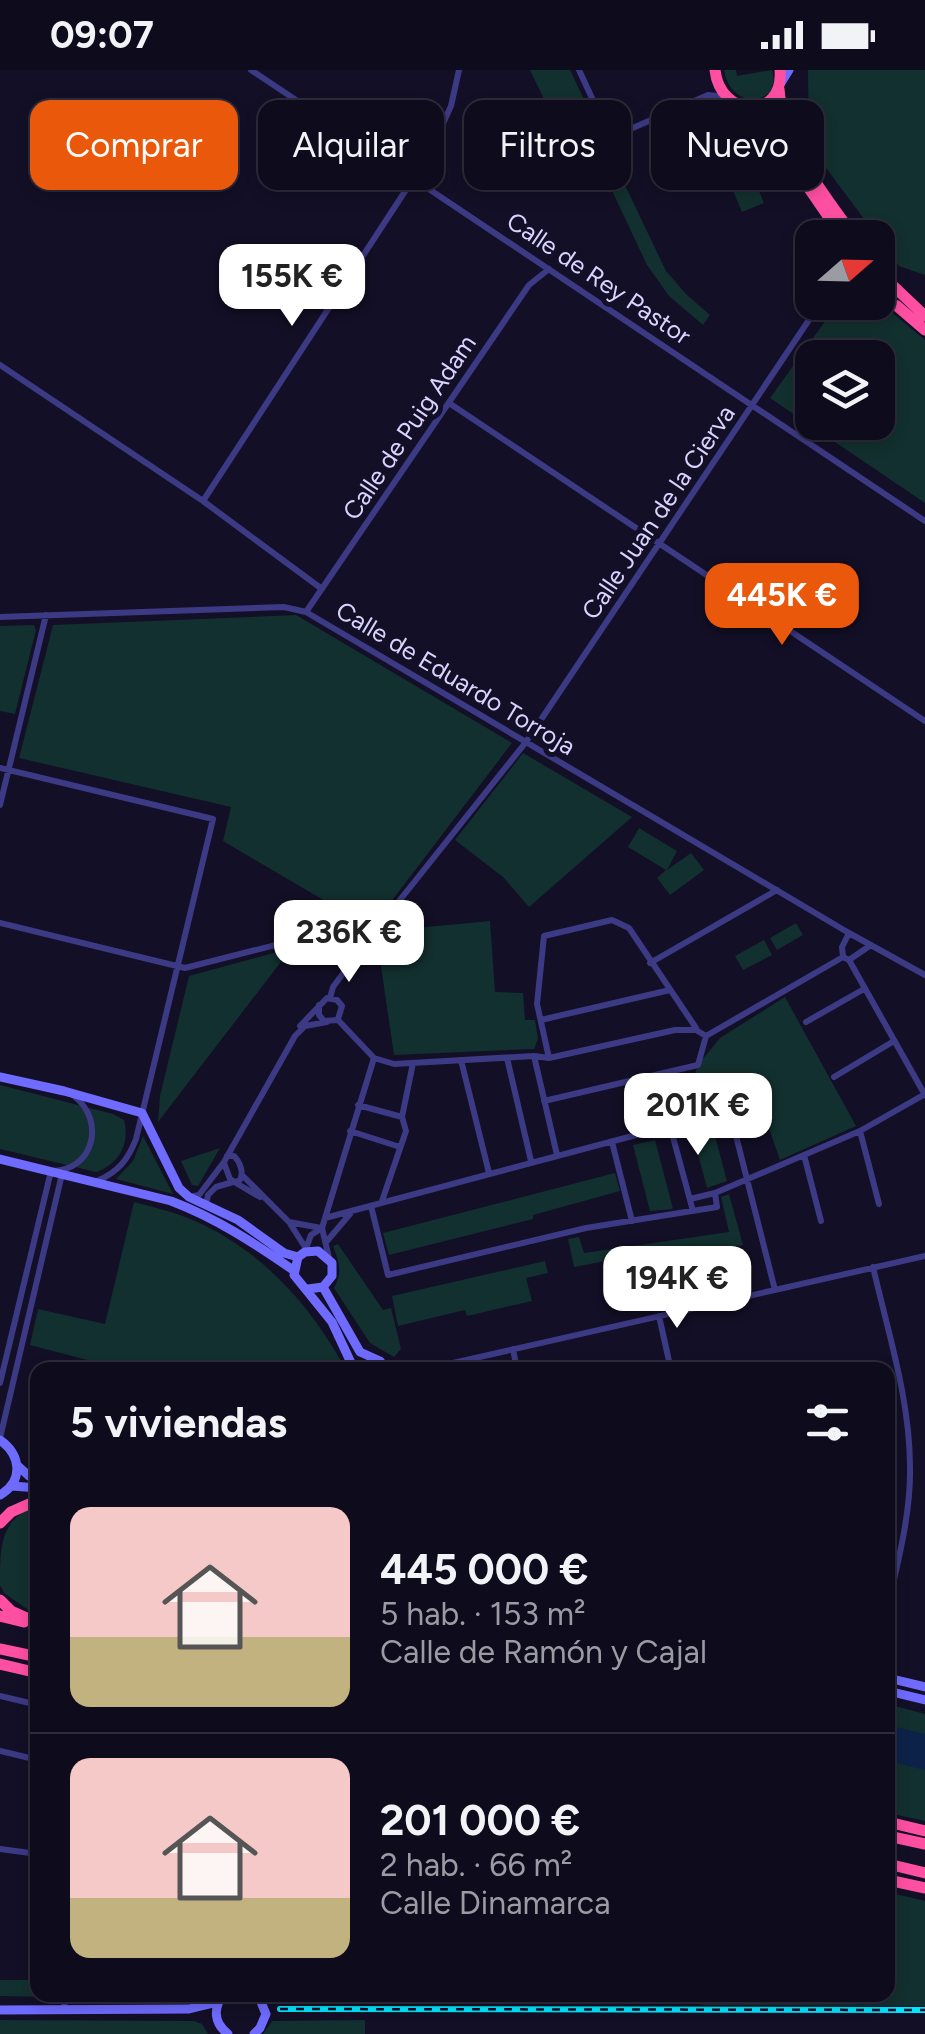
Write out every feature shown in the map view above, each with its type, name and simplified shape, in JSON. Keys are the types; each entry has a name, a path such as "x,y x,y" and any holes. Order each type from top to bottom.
{"highway":[{"path":"715,74 727,97 733,100"},
{"path":"780,81 786,129 843,220"},
{"path":"810,190 831,220"},
{"path":"895,288 925,316"},
{"path":"895,305 925,330"},
{"path":"0,1523 11,1512 30,1504"},
{"path":"0,1600 30,1620"},
{"path":"0,1616 30,1622"},
{"path":"0,1648 30,1655"},
{"path":"0,1664 30,1671"},
{"path":"895,1824 925,1830"},
{"path":"895,1838 925,1844"},
{"path":"895,1866 925,1873"},
{"path":"895,1882 923,1889"}],"street":[{"name":"Calle de Rey Pastor","path":"250,70 295,100"},
{"path":"444,123 459,70"},
{"path":"579,70 604,124 619,134 708,95 727,97"},
{"path":"780,81 788,70"},
{"path":"708,95 715,74"},
{"path":"202,501 405,190"},
{"name":"Calle de Rey Pastor","path":"431,190 925,521"},
{"name":"Calle de Puig Adam","path":"306,612 529,285 549,268"},
{"name":"Calle Juan de la Cierva","path":"330,998 333,987 364,945 526,742 811,320"},
{"path":"0,365 202,501 322,589"},
{"path":"449,403 925,721"},
{"name":"Calle de Eduardo Torroja","path":"0,617 284,608 306,612 871,945"},
{"path":"0,805 4,768 46,615"},
{"path":"4,768 213,819 129,1158 96,1182"},
{"path":"650,963 777,890"},
{"path":"549,1058 536,1004 544,936 612,920 629,928 696,1030 706,1036"},
{"path":"0,923 185,968 311,936 349,936 364,945"},
{"path":"690,1199 715,1194 860,1131 925,1095 846,958 842,947 850,933"},
{"path":"544,1101 698,1065 706,1036 871,945 925,974"},
{"path":"541,1020 672,989"},
{"path":"806,1022 864,989"},
{"path":"189,1197 200,1195 225,1159 295,1036 319,1005 330,998 342,1006 338,1020"},
{"path":"319,1005 319,1016 327,1022"},
{"path":"295,1036 304,1026 338,1020"},
{"path":"338,1020 374,1058 394,1064 549,1058 676,1030 696,1030"},
{"path":"834,1077 894,1041"},
{"path":"534,1056 558,1155"},
{"path":"308,1289 323,1287 332,1276 328,1241 322,1228 374,1058"},
{"path":"507,1058 531,1161"},
{"path":"461,1060 489,1174"},
{"path":"382,1202 406,1131 402,1117 414,1064"},
{"path":"0,1077 142,1114 178,1188 189,1197 238,1220 284,1253 318,1250 329,1258"},
{"path":"57,1172 80,1162 92,1139 93,1124 87,1109 64,1091"},
{"path":"358,1105 402,1117"},
{"path":"731,1116 774,1290"},
{"path":"324,1218 670,1126 694,1211"},
{"path":"350,1131 400,1147"},
{"path":"860,1131 879,1204"},
{"path":"240,1133 236,1159 242,1174 289,1222 303,1252"},
{"path":"612,1142 632,1221"},
{"path":"804,1155 821,1221"},
{"path":"0,1159 196,1210 228,1226 294,1270 299,1284 308,1289 332,1322 348,1362"},
{"path":"225,1159 236,1159"},
{"path":"225,1159 234,1182 268,1202"},
{"path":"0,1383 57,1172"},
{"path":"30,1476 0,1439 57,1172"},
{"path":"206,1204 216,1187 234,1182 242,1174"},
{"path":"371,1206 388,1275 586,1228 717,1207 715,1194"},
{"path":"328,1241 355,1210"},
{"path":"289,1222 322,1228"},
{"path":"294,1270 310,1235 322,1228"},
{"path":"458,1362 925,1256"},
{"path":"874,1267 894,1362"},
{"path":"323,1287 360,1352 381,1362"},
{"path":"659,1316 669,1362"},
{"path":"513,1350 515,1362"},
{"path":"362,1362 372,1358"},
{"path":"895,1366 908,1427 910,1469 895,1571"},
{"path":"0,1496 12,1486 18,1466"},
{"path":"12,1486 30,1487"},
{"path":"895,1680 925,1687"},
{"path":"895,1693 925,1700"},
{"path":"0,1696 30,1703"},
{"path":"0,1751 30,1758"},
{"path":"0,1850 30,1853"},
{"path":"63,2010 65,2002"},
{"path":"0,2010 189,2009 211,2002"},
{"path":"220,2002 222,2029"},
{"path":"254,2034 266,2014 261,2002"},
{"path":"189,2009 222,2029"}],"green space":[{"path":"530,70 570,70 584,100 544,100"},
{"path":"724,70 736,70 737,76 772,70 774,80 771,92 752,100 739,95"},
{"path":"808,70 925,70 925,275 899,266 895,261 895,220 865,220 824,165 824,100 808,100"},
{"path":"612,190 627,190 666,271 710,315 703,325 669,296 647,265"},
{"path":"733,190 759,190 764,203 742,212"},
{"path":"895,315 925,340 925,503 832,440 895,440 895,340 812,340 826,320 895,320"},
{"path":"795,363 795,415 770,398"},
{"path":"296,615 512,743 371,928 223,841 231,807 19,758 53,625"},
{"path":"34,625 15,714 0,711 0,626"},
{"path":"523,753 632,817 529,907 503,877 455,840"},
{"path":"639,828 677,851 667,870 691,853 704,870 670,895 657,878 666,870 628,847"},
{"path":"490,921 495,992 523,993 525,1020 535,1020 538,1039 534,1049 394,1055 377,939 385,931"},
{"path":"796,923 803,935 777,950 770,938"},
{"path":"764,940 772,955 743,970 735,956"},
{"path":"292,948 158,1122 160,1096 189,976"},
{"path":"785,997 856,1126 780,1160 761,1105 710,1117 727,1181 707,1188 690,1124 703,1120 677,1126 698,1065 720,1038"},
{"path":"0,1085 124,1120 126,1137 121,1152 111,1164 96,1172 0,1149"},
{"path":"143,1136 173,1194 116,1179 133,1161"},
{"path":"655,1140 673,1209 650,1211 633,1145"},
{"path":"220,1148 198,1186 192,1185 181,1161"},
{"path":"615,1173 620,1191 533,1215 533,1219 389,1255 383,1233"},
{"path":"729,1194 743,1245 618,1270 616,1259 574,1267 568,1239 579,1237 584,1253 729,1232 721,1197"},
{"path":"134,1202 193,1220 260,1261 296,1297 341,1361 95,1362 30,1345 38,1309 105,1324"},
{"path":"338,1244 383,1310 391,1308 401,1349 394,1357 370,1343 334,1288 339,1267 333,1246"},
{"path":"545,1261 548,1273 526,1278 532,1301 467,1316 465,1310 398,1326 392,1296"},
{"path":"30,1508 30,1611 4,1593 0,1585 5,1536 9,1526"},
{"path":"895,1706 925,1714 925,1821 895,1815"},
{"path":"895,1894 925,1901 925,2006 680,2002 895,2002"},
{"path":"0,1980 30,1980 30,1997 0,1996"},
{"path":"0,2020 194,2021 202,2024 208,2034 0,2034"},
{"path":"365,2020 365,2034 263,2034 272,2021"}],"water":[{"path":"895,1727 925,1734 925,1770 895,1763"}],"railway":[{"path":"280,2009 925,2010"}]}
